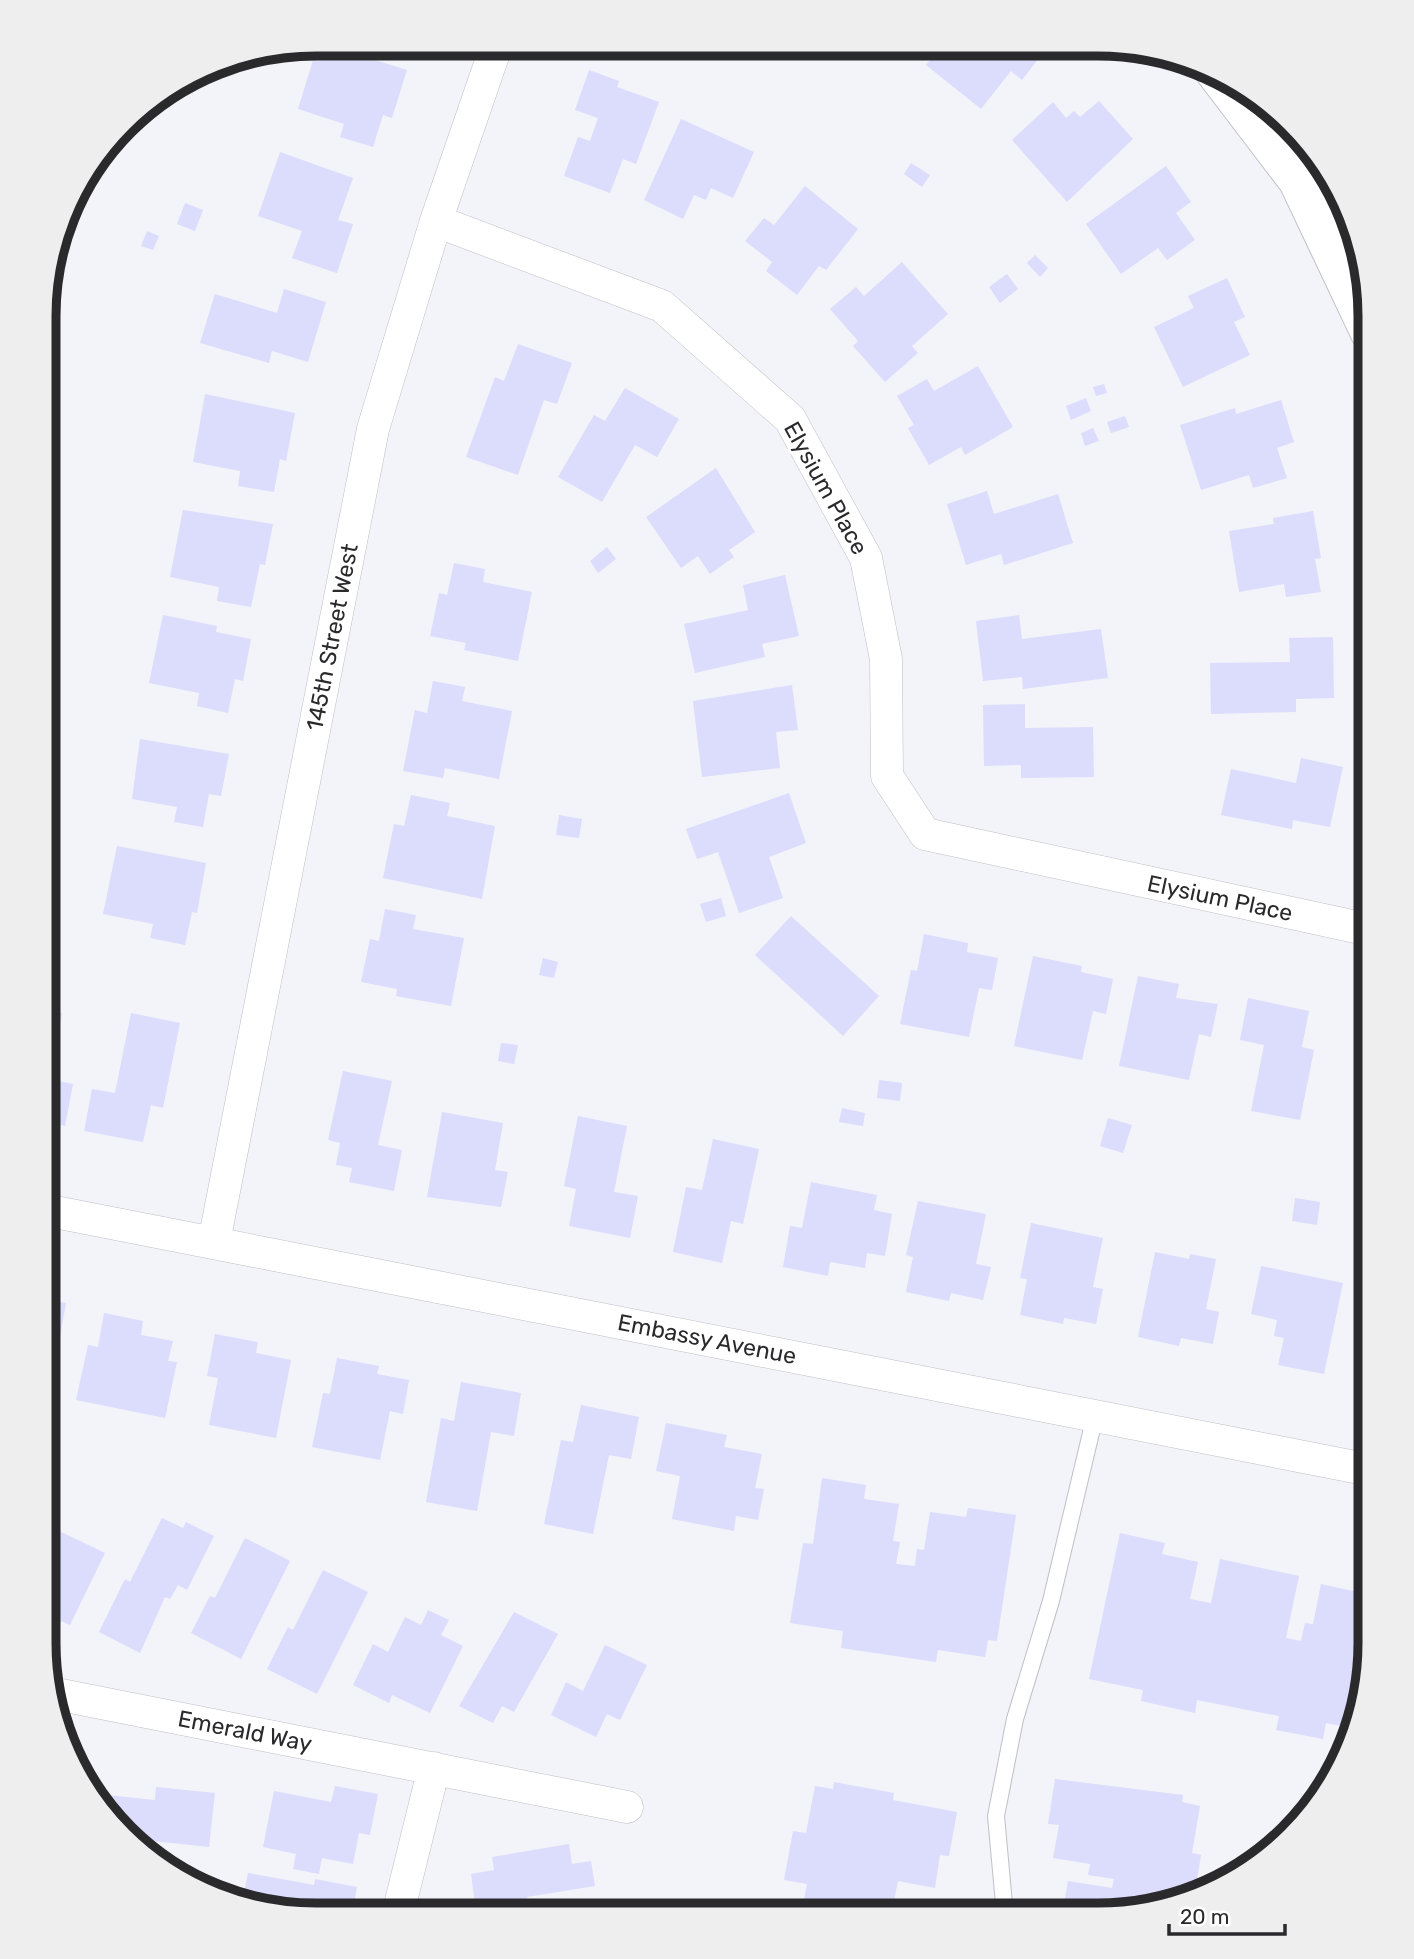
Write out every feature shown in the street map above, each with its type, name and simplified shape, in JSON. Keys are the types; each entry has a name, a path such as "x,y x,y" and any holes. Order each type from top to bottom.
{"street":[{"name":"145th Street West","path":"214,1242 373,429 436,221 492,56"},
{"path":"1238,98 1309,175 1357,299"},
{"name":"Elysium Place","path":"436,221 662,306 790,419 866,558 886,659 887,776 925,834 1358,927"},
{"name":"Embassy Avenue","path":"56,1212 1358,1468"},
{"name":"Emerald Way","path":"61,1695 627,1807"},
{"path":"400,1903 433,1768"}],"lane":[{"path":"1004,1903 996,1816 1015,1719 1051,1601 1095,1416"}],"building":[{"path":"314,56 362,56 407,70 392,118 383,115 373,147 340,137 344,124 298,109"},
{"path":"933,56 1040,56 1022,80 1011,71 981,109 926,65"},
{"path":"589,70 619,81 617,87 659,102 636,164 623,159 610,193 564,176 578,137 590,141 598,118 575,110"},
{"path":"1099,101 1133,139 1067,202 1012,140 1053,102 1066,118 1074,111 1080,117"},
{"path":"681,119 754,152 733,198 711,188 706,200 694,195 683,219 644,200"},
{"path":"280,152 353,178 338,220 353,224 337,273 292,258 302,231 258,216"},
{"path":"911,163 930,175 922,187 904,174"},
{"path":"1166,166 1191,202 1176,213 1195,240 1167,260 1158,248 1121,274 1086,224"},
{"path":"805,186 858,229 826,270 819,266 797,295 766,271 772,262 745,241 764,218 774,225"},
{"path":"185,203 203,210 195,231 177,224"},
{"path":"147,231 159,236 153,250 141,246"},
{"path":"64,255 67,256 59,276"},
{"path":"1035,255 1048,268 1040,277 1027,263"},
{"path":"902,262 948,314 912,346 918,353 885,382 853,346 858,341 830,309 856,287 864,296"},
{"path":"1007,274 1018,289 1000,303 989,287"},
{"path":"1227,278 1245,317 1234,322 1250,355 1183,387 1154,327 1194,308 1188,296"},
{"path":"284,289 326,302 308,362 272,351 269,363 200,343 215,294 277,313"},
{"path":"518,344 572,363 557,404 544,400 518,475 466,457 495,377 504,381"},
{"path":"978,366 1013,427 965,455 961,447 929,465 908,428 914,425 897,396 927,379 934,391"},
{"path":"1104,384 1107,393 1096,396 1093,387"},
{"path":"625,388 679,419 657,457 635,445 602,502 558,477 594,415 605,421"},
{"path":"205,394 295,413 286,461 280,459 274,492 238,486 240,471 193,462"},
{"path":"1086,398 1091,411 1071,420 1066,406"},
{"path":"1281,400 1294,442 1277,448 1287,478 1253,488 1249,475 1201,490 1180,425 1235,408 1236,414"},
{"path":"1125,416 1129,427 1111,433 1107,422"},
{"path":"1093,428 1099,441 1085,446 1081,433"},
{"path":"716,468 755,532 729,550 734,557 710,574 698,556 681,568 646,517"},
{"path":"987,491 994,514 1058,494 1073,543 1004,565 1001,554 966,565 947,504"},
{"path":"183,510 273,524 265,565 260,564 251,607 217,601 219,587 170,577"},
{"path":"1313,511 1321,558 1315,559 1321,592 1286,597 1284,584 1239,592 1229,531 1274,524 1273,518"},
{"path":"607,547 616,559 598,573 590,561"},
{"path":"454,563 485,569 483,582 532,592 518,661 464,650 466,643 430,636 439,593 447,595"},
{"path":"785,575 799,636 762,644 765,657 695,673 684,624 748,610 743,585"},
{"path":"163,615 217,626 216,632 251,639 243,681 235,679 228,713 197,706 199,693 149,683"},
{"path":"1019,615 1022,639 1101,629 1108,678 1023,689 1022,677 983,681 976,621"},
{"path":"1333,637 1334,698 1296,699 1296,712 1211,714 1210,663 1290,662 1289,638"},
{"path":"433,681 465,687 462,701 512,711 499,779 445,768 443,778 403,771 415,710 427,713"},
{"path":"792,685 798,730 776,732 780,768 702,777 693,701"},
{"path":"1025,704 1025,728 1093,727 1094,777 1021,778 1021,765 984,766 983,705"},
{"path":"140,739 229,754 221,796 209,794 203,827 174,822 177,807 132,799"},
{"path":"1301,758 1343,767 1330,827 1293,820 1292,829 1221,815 1231,769 1296,783"},
{"path":"789,793 806,843 769,857 783,898 739,913 718,852 697,859 686,829"},
{"path":"411,795 450,803 447,816 495,826 482,899 383,878 394,824 404,826"},
{"path":"559,815 582,819 579,838 556,835"},
{"path":"117,846 206,863 197,913 192,912 185,945 150,938 153,924 103,914"},
{"path":"721,898 726,916 706,922 700,904"},
{"path":"385,909 416,915 413,929 464,938 451,1006 396,996 397,989 361,982 370,939 379,941"},
{"path":"791,916 879,996 843,1036 755,955"},
{"path":"924,934 968,943 967,952 998,958 992,990 979,988 969,1037 900,1024 911,970 917,971"},
{"path":"1033,956 1082,966 1081,972 1113,979 1106,1014 1093,1011 1082,1060 1014,1046"},
{"path":"543,958 558,962 554,978 539,975"},
{"path":"1138,976 1179,984 1176,998 1218,1004 1211,1037 1199,1034 1189,1080 1119,1066"},
{"path":"1248,998 1309,1011 1302,1047 1314,1050 1300,1120 1251,1111 1264,1045 1240,1040"},
{"path":"56,1012 62,1013 56,1043"},
{"path":"131,1013 180,1023 163,1108 151,1105 143,1142 84,1131 92,1089 115,1093"},
{"path":"501,1043 518,1045 514,1064 498,1061"},
{"path":"343,1071 392,1081 378,1145 402,1150 394,1191 349,1182 352,1168 336,1165 340,1143 328,1140"},
{"path":"56,1080 73,1084 65,1126 56,1124"},
{"path":"879,1080 902,1083 900,1101 877,1098"},
{"path":"842,1108 865,1113 863,1126 839,1122"},
{"path":"442,1112 503,1123 495,1170 508,1172 501,1207 427,1197"},
{"path":"578,1116 627,1126 614,1192 638,1196 630,1238 569,1226 576,1189 564,1186"},
{"path":"1108,1118 1132,1125 1123,1153 1100,1146"},
{"path":"713,1139 759,1149 743,1224 731,1221 722,1263 673,1252 686,1187 702,1190"},
{"path":"811,1182 877,1195 874,1210 892,1214 885,1256 867,1253 865,1268 830,1262 828,1276 783,1267 790,1226 802,1228"},
{"path":"1295,1198 1320,1202 1317,1225 1292,1221"},
{"path":"918,1201 986,1214 976,1264 991,1267 983,1300 951,1293 949,1301 906,1292 913,1257 906,1255"},
{"path":"1031,1223 1103,1238 1093,1287 1103,1289 1096,1324 1064,1318 1063,1324 1020,1315 1027,1279 1020,1278"},
{"path":"1155,1252 1189,1259 1190,1254 1216,1259 1206,1309 1219,1312 1213,1344 1181,1338 1179,1346 1138,1337"},
{"path":"1261,1266 1343,1283 1324,1374 1278,1365 1284,1338 1274,1336 1277,1320 1251,1314"},
{"path":"56,1301 66,1303 56,1348"},
{"path":"104,1313 143,1321 141,1335 173,1341 168,1361 177,1362 165,1418 76,1400 88,1345 98,1347"},
{"path":"215,1334 258,1342 256,1353 291,1360 276,1438 209,1425 218,1378 207,1376"},
{"path":"337,1358 379,1366 377,1374 409,1380 403,1414 390,1411 380,1460 312,1447 323,1393 330,1394"},
{"path":"461,1382 521,1393 514,1436 491,1432 477,1511 426,1502 441,1418 454,1421"},
{"path":"581,1405 639,1417 631,1459 609,1455 593,1534 544,1524 561,1440 573,1442"},
{"path":"666,1423 727,1435 724,1447 762,1454 755,1488 764,1489 758,1520 736,1516 734,1531 672,1519 680,1476 656,1471"},
{"path":"822,1478 866,1485 864,1499 899,1504 893,1541 900,1542 896,1564 915,1566 917,1549 924,1550 930,1512 966,1517 968,1508 1016,1515 997,1641 988,1640 985,1657 938,1650 936,1662 841,1648 843,1631 790,1623 803,1543 813,1544"},
{"path":"162,1518 183,1528 186,1522 214,1536 187,1590 178,1585 170,1599 165,1597 140,1653 99,1632 125,1579 130,1582"},
{"path":"56,1529 105,1553 70,1625 61,1621 56,1631"},
{"path":"1120,1533 1165,1543 1162,1554 1198,1562 1190,1599 1211,1603 1220,1559 1299,1576 1286,1638 1301,1641 1305,1623 1313,1624 1321,1584 1357,1592 1358,1587 1358,1643 1353,1693 1344,1727 1326,1723 1323,1739 1276,1730 1279,1716 1197,1700 1195,1713 1141,1701 1143,1690 1089,1679"},
{"path":"245,1538 290,1561 241,1659 191,1633 210,1596 215,1598"},
{"path":"323,1570 368,1592 317,1694 267,1669 288,1627 293,1630"},
{"path":"428,1610 449,1620 441,1635 463,1646 430,1713 392,1695 389,1703 353,1685 373,1644 388,1652 405,1617 421,1625"},
{"path":"514,1612 558,1634 514,1712 502,1706 493,1723 459,1706"},
{"path":"605,1645 647,1665 620,1720 607,1714 596,1737 551,1715 566,1682 583,1691"},
{"path":"1055,1779 1183,1795 1182,1802 1200,1806 1192,1853 1201,1855 1197,1883 1132,1901 1064,1903 1068,1881 1112,1888 1114,1879 1088,1875 1090,1864 1053,1858 1059,1825 1048,1824"},
{"path":"834,1782 894,1793 893,1800 957,1812 949,1856 940,1855 935,1888 898,1881 894,1900 902,1903 803,1903 807,1884 784,1880 793,1831 806,1833 815,1786 833,1789"},
{"path":"335,1786 378,1794 370,1835 359,1833 353,1864 322,1858 319,1874 293,1869 296,1854 263,1847 274,1791 331,1802"},
{"path":"156,1787 215,1793 209,1847 148,1840 132,1827 106,1795 155,1800"},
{"path":"569,1844 572,1864 591,1861 595,1886 527,1897 528,1903 475,1903 471,1874 494,1870 492,1857"},
{"path":"248,1873 314,1885 315,1879 357,1887 354,1903 282,1901 244,1892"}]}
